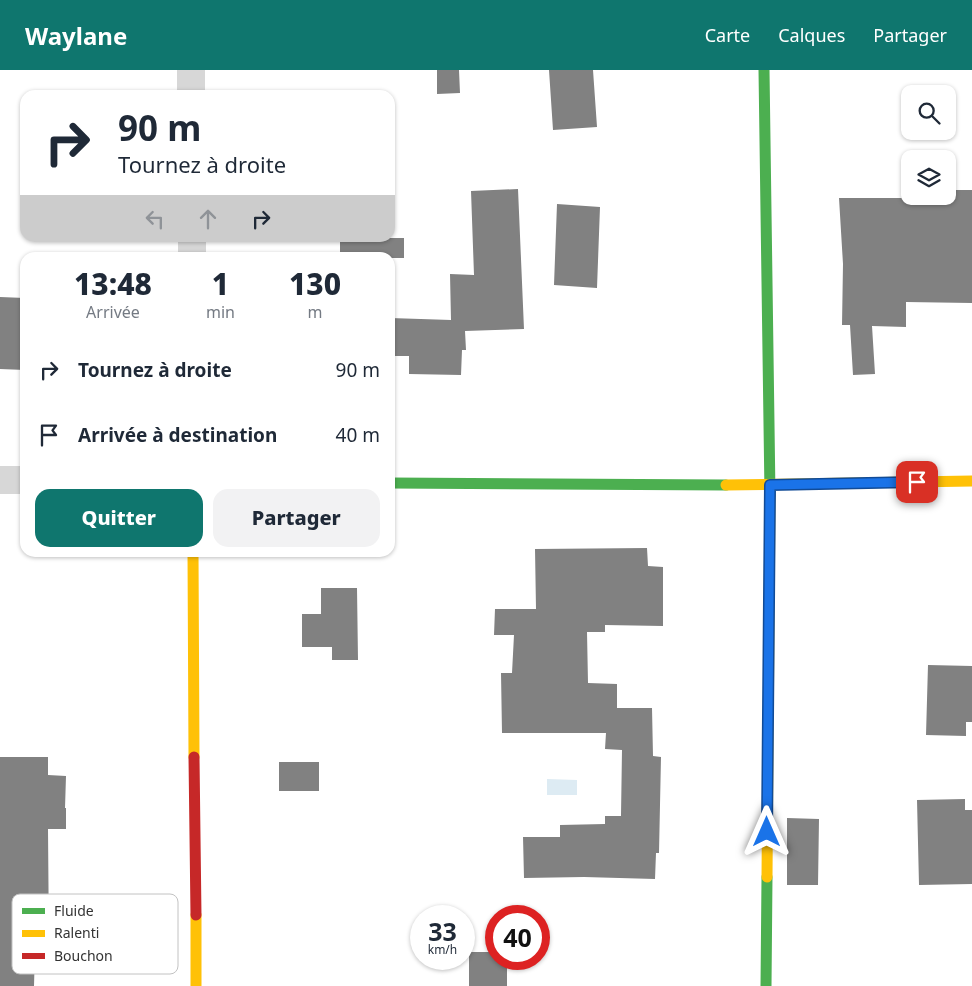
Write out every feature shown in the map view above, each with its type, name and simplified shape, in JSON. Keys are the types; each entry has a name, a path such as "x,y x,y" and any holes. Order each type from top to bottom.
{"street":[{"path":"191,70 191,90"},
{"path":"764,70 770,485 766,986"},
{"path":"0,480 20,480"},
{"path":"395,483 770,485 972,481"},
{"path":"193,557 196,986"}],"shaded area":[{"path":"547,779 577,780 577,795 547,795"}],"building":[{"path":"437,70 459,70 460,93 437,94"},
{"path":"549,70 593,70 597,127 553,130"},
{"path":"518,189 524,329 465,331 466,350 462,350 461,375 409,374 409,356 395,356 395,318 451,320 450,274 474,275 471,191"},
{"path":"956,190 972,190 972,303 906,302 906,327 872,326 875,374 853,375 850,325 842,325 843,264 839,198 901,198 901,205 956,205"},
{"path":"557,204 600,207 597,288 554,285"},
{"path":"395,238 404,238 404,258 395,258 395,252 340,252 340,242 395,242"},
{"path":"0,297 20,298 20,370 0,369"},
{"path":"647,548 648,566 663,567 663,626 605,625 605,632 587,632 588,683 617,684 617,708 652,708 653,756 661,757 659,853 656,853 655,879 524,878 523,837 560,837 560,825 605,824 605,816 621,816 622,750 605,749 606,733 502,733 501,673 512,673 514,635 494,635 495,609 536,609 535,549"},
{"path":"321,588 357,588 358,660 332,660 332,647 302,647 302,614 321,614"},
{"path":"928,665 972,666 972,722 966,722 966,736 926,735"},
{"path":"0,757 48,757 48,775 66,776 66,829 48,829 49,894 12,894 12,974 34,974 34,986 0,986"},
{"path":"279,762 319,762 319,791 279,791"},
{"path":"965,799 965,810 972,810 972,884 919,885 917,800"},
{"path":"787,818 819,819 818,885 787,885"},
{"path":"475,952 485,952 485,970 507,970 507,986 469,986 469,970 475,970"}],"traffic: fast":[{"path":"764,70 770,495"},
{"path":"395,483 726,485"},
{"path":"766,986 767,877"}],"traffic: slow":[{"path":"726,485 972,481"},
{"path":"767,877 770,495"},
{"path":"193,557 194,757"},
{"path":"196,915 196,986"}],"traffic: jam":[{"path":"194,757 196,915"}],"route":[{"path":"767,832 770,485 917,482"}]}
